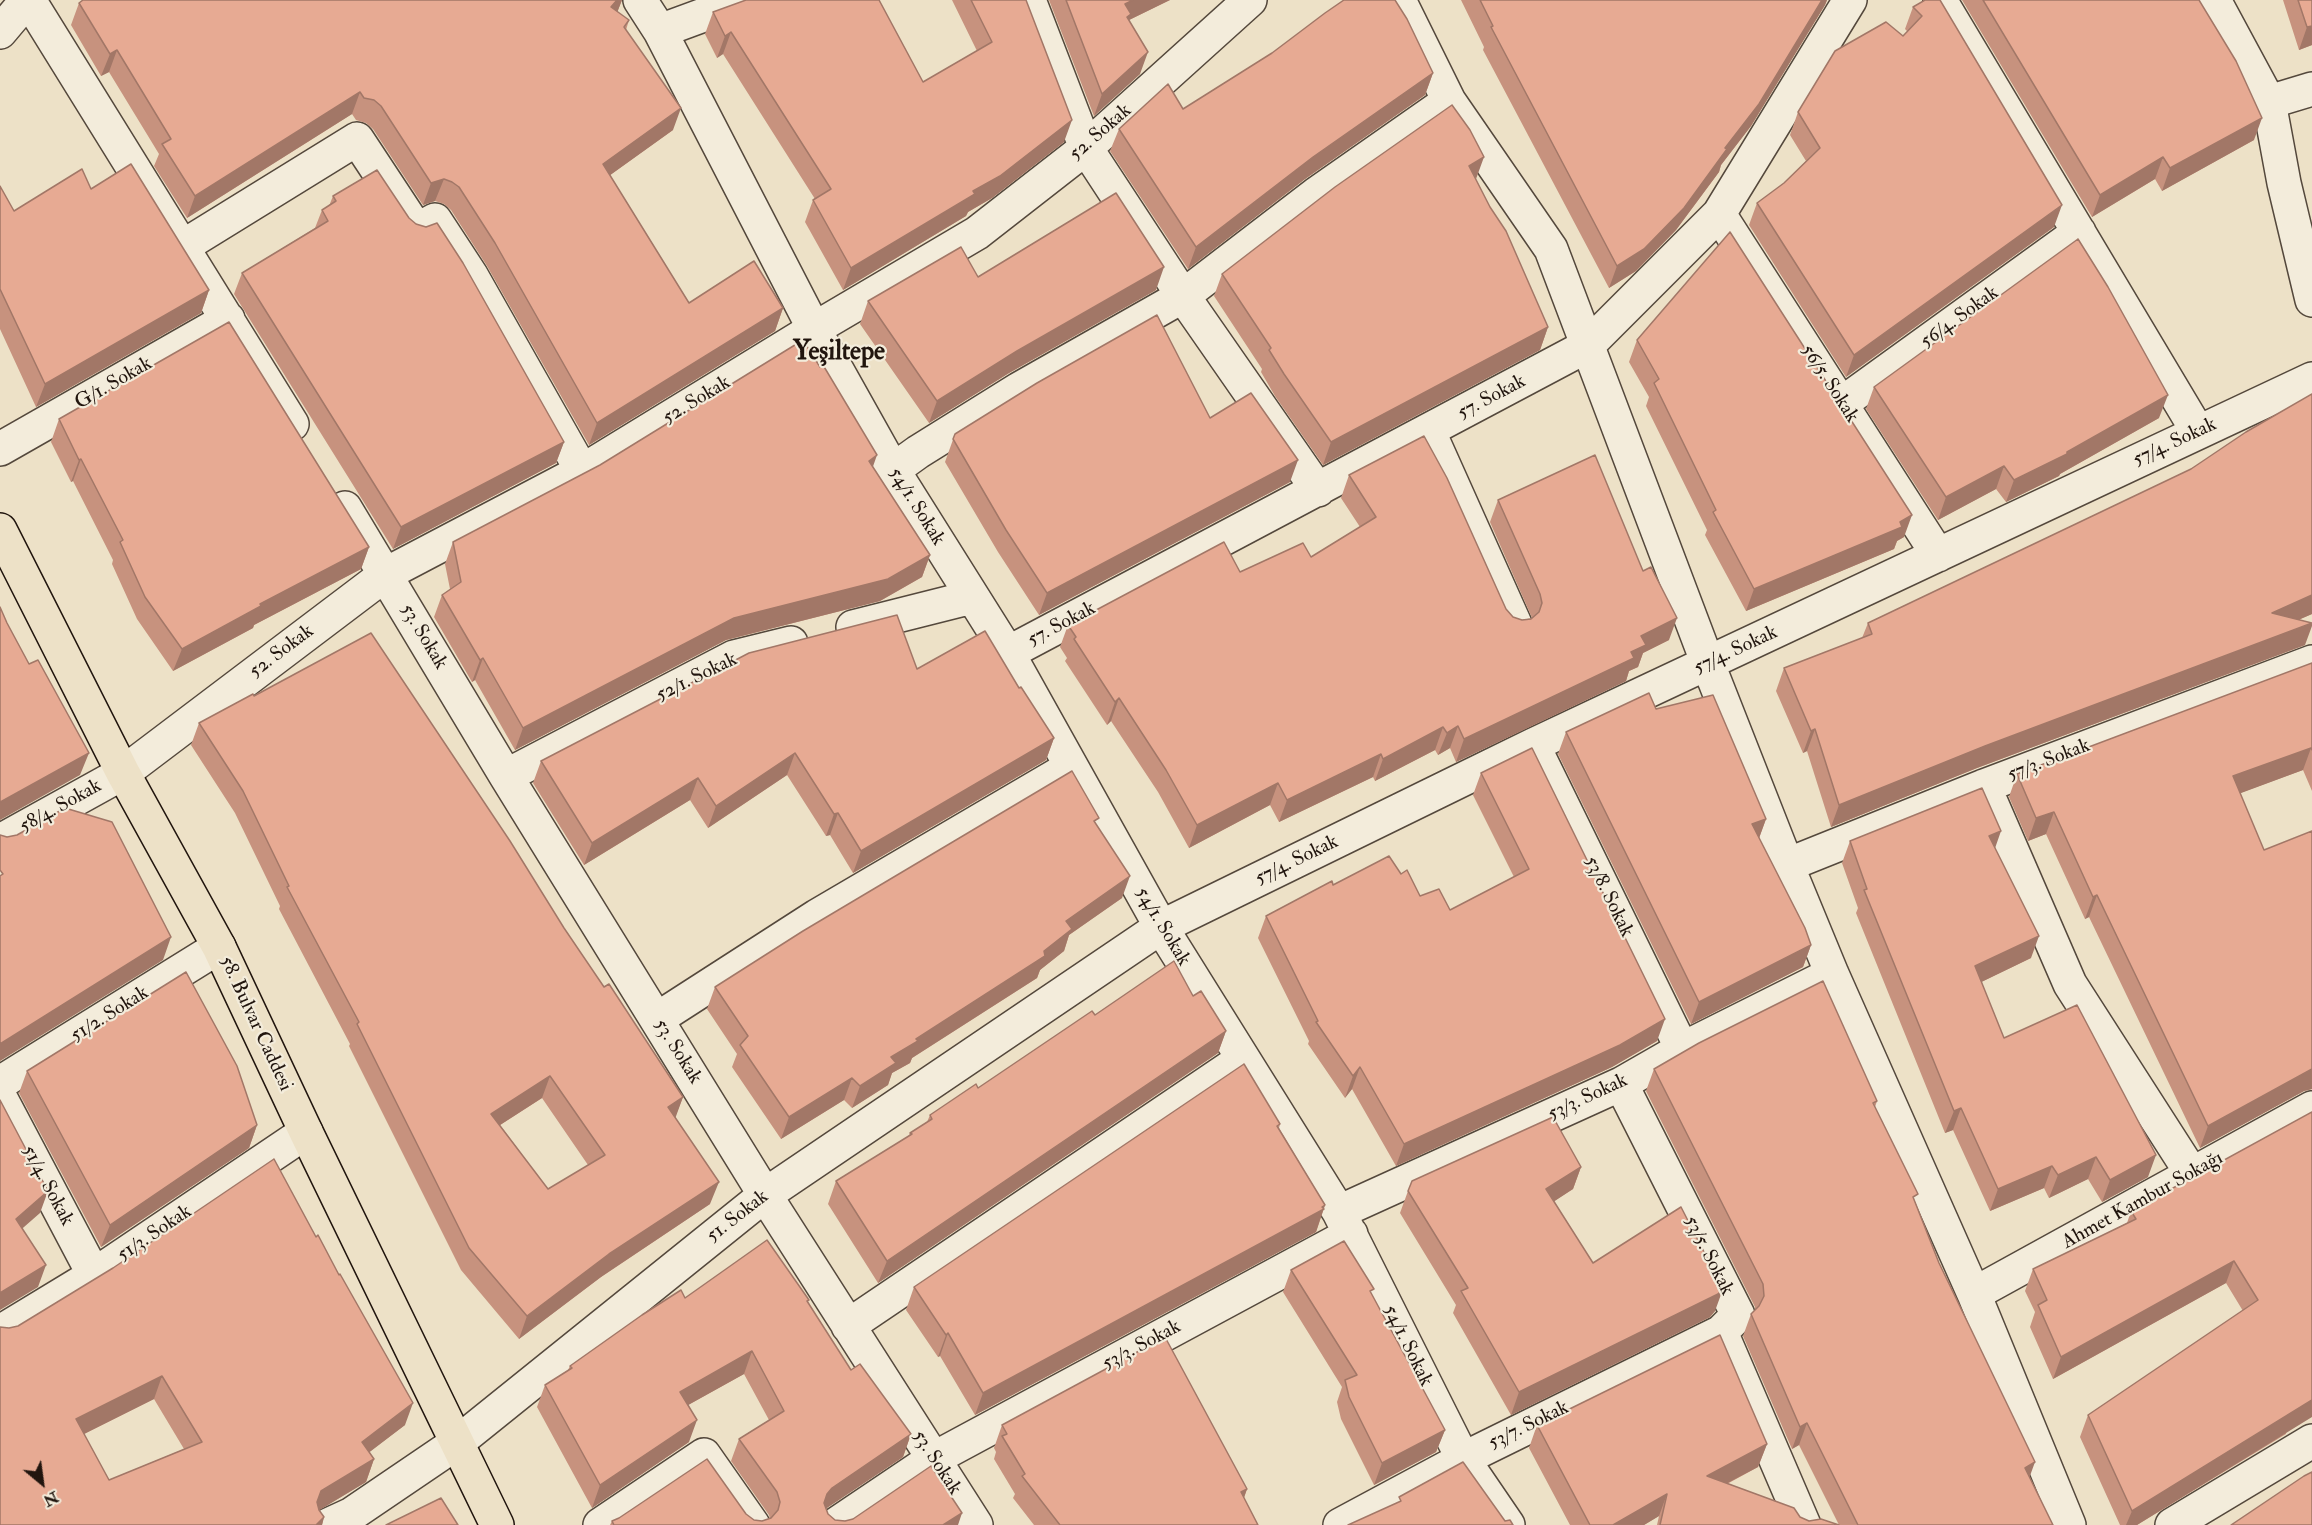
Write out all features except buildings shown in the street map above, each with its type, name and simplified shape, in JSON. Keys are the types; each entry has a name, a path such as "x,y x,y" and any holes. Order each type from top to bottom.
{"main road":[{"name":"58. Bulvar Caddesi","path":"0,530 123,773 219,947 497,1525"}],"street":[{"path":"0,32 28,0 310,452"},
{"name":"54/1. Sokak","path":"640,0 660,31 814,329 893,470 1008,653 1161,927 1345,1223 1463,1459 1508,1525"},
{"path":"660,31 744,0"},
{"path":"1029,0 1086,148 1183,296 1318,490"},
{"name":"52. Sokak","path":"123,773 386,574 582,471 814,329 977,233 1086,148 1250,0"},
{"path":"1399,0 1449,101 1551,249 1708,664 1787,865 1832,974 1974,1294 2070,1525"},
{"name":"57. Sokak","path":"1008,653 1429,432 1587,346 1719,214 1850,0"},
{"path":"1940,0 2198,432"},
{"path":"2214,0 2269,102 2284,183 2312,300"},
{"path":"2269,102 2312,89"},
{"path":"893,470 1020,389 1183,296 1316,194 1449,101"},
{"path":"182,247 357,139 417,230 435,220 471,275 582,471"},
{"name":"56/5. Sokak","path":"1719,214 1938,555"},
{"name":"56/4. Sokak","path":"1841,404 2079,232"},
{"name":"G/1. Sokak","path":"0,449 228,319"},
{"name":"57/4. Sokak","path":"1161,927 1533,745 2312,379"},
{"path":"1429,432 1515,624"},
{"name":"53. Sokak","path":"329,483 506,776 765,1195 976,1525"},
{"name":"52/1. Sokak","path":"506,776 735,657 972,597"},
{"name":"57/3. Sokak","path":"1787,865 1984,786 2312,662"},
{"name":"53/8. Sokak","path":"1533,745 1682,1049"},
{"path":"657,1019 817,916 1071,766"},
{"name":"58/4. Sokak","path":"0,841 123,773"},
{"path":"1984,786 2070,984 2192,1174"},
{"name":"51. Sokak","path":"328,1525 352,1514 458,1442 765,1195 1161,927"},
{"name":"51/2. Sokak","path":"0,1083 219,947"},
{"name":"53/3. Sokak","path":"836,1525 933,1459 1345,1223 1621,1084 1682,1049 1832,974"},
{"path":"848,1326 1244,1059"},
{"name":"53/5. Sokak","path":"1621,1084 1738,1315 1721,1332"},
{"name":"51/4. Sokak","path":"0,1097 94,1275"},
{"name":"Ahmet Kambur Sokağı","path":"1974,1294 2312,1108"},
{"name":"51/3. Sokak","path":"0,1332 94,1275 306,1132"},
{"path":"1721,1332 1804,1525"},
{"name":"53/7. Sokak","path":"1340,1525 1463,1459 1721,1332"},
{"path":"2172,1525 2312,1441"},
{"path":"600,1525 704,1455 753,1525"}],"district":[{"name":"Yeşiltepe","path":"839,353"}]}
